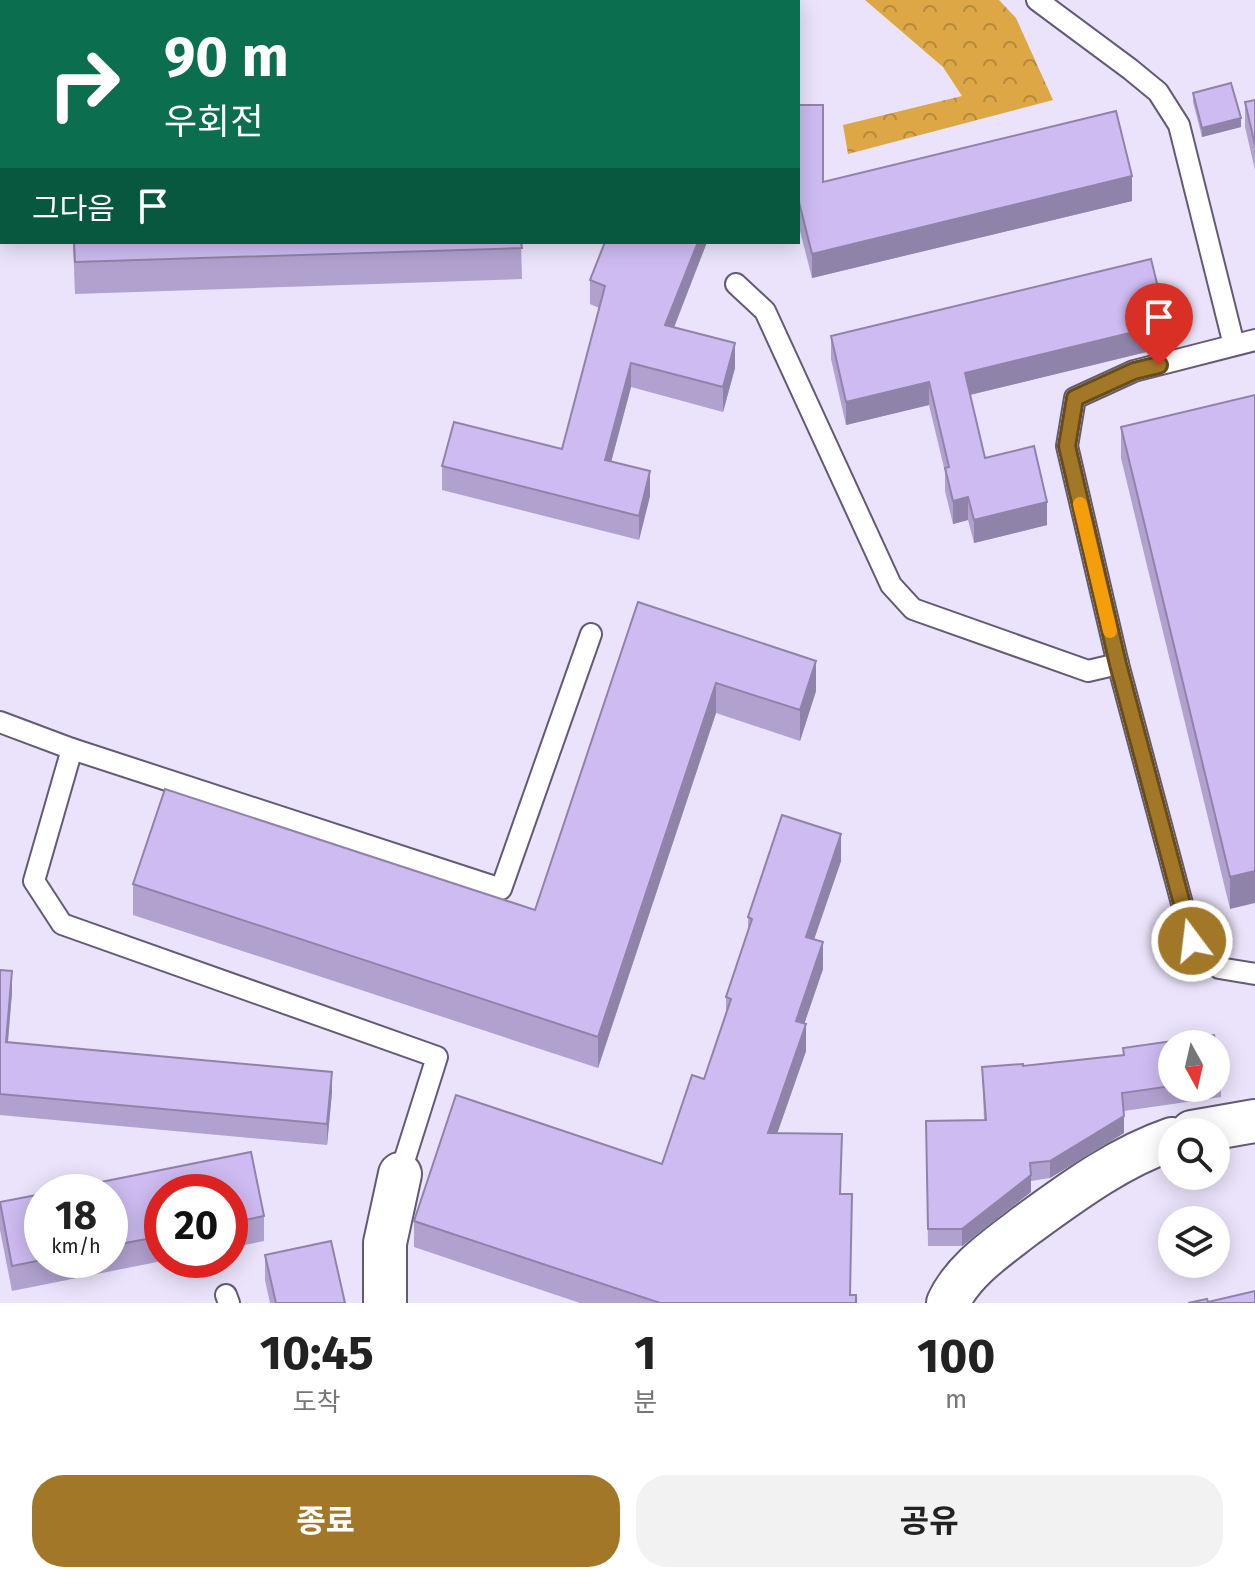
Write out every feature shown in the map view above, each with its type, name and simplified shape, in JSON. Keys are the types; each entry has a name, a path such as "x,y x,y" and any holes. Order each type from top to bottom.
{"street":[{"path":"1230,1125 1255,1121"},
{"path":"948,1303 956,1287 991,1252 1089,1179 1158,1144"},
{"path":"385,1303 385,1243 400,1174"}],"lane":[{"path":"1037,0 1149,84 1158,92 1179,125 1234,345"},
{"path":"736,284 765,311 891,585 913,609 1088,671 1118,664"},
{"path":"1255,340 1134,371 1075,398 1067,446 1118,664 1192,941 1219,968 1255,974"},
{"path":"0,722 72,749 501,889 591,634"},
{"path":"72,749 34,881 62,924 437,1057 400,1174"}],"green space":[{"path":"865,0 999,0 1016,18 1053,100 848,154 843,125 962,96 943,67"}],"building":[{"path":"1231,83 1241,118 1202,128 1193,93"},
{"path":"1255,100 1255,145 1245,102"},
{"path":"800,105 823,105 823,182 1116,111 1132,176 812,254 800,206"},
{"path":"74,244 521,244 522,248 75,262"},
{"path":"604,244 697,244 665,325 735,343 723,387 631,363 605,460 650,471 639,516 442,466 454,422 562,449 605,286 590,280"},
{"path":"1151,259 1167,324 965,373 985,458 1034,446 1047,502 974,520 968,497 953,501 945,468 949,467 929,382 846,402 831,336"},
{"path":"1255,395 1255,871 1230,877 1121,427"},
{"path":"638,602 816,661 800,710 716,683 598,1037 133,884 165,789 535,910"},
{"path":"782,815 841,834 806,937 823,942 796,1021 806,1024 768,1133 842,1134 840,1194 852,1194 850,1295 856,1295 856,1303 660,1303 414,1221 456,1095 662,1164 692,1075 704,1079 731,999 726,997 752,919 748,917"},
{"path":"0,970 12,971 6,1042 332,1072 327,1124 0,1094"},
{"path":"1158,1043 1158,1088 1122,1093 1124,1116 1050,1161 1030,1163 1031,1175 962,1229 928,1229 926,1121 986,1120 982,1067 1023,1066 1124,1055 1123,1048"},
{"path":"251,1152 264,1216 248,1219 248,1174 144,1174 144,1239 128,1243 128,1177"},
{"path":"24,1197 24,1264 12,1266 0,1202"},
{"path":"331,1241 345,1303 276,1303 265,1255"},
{"path":"1255,1291 1255,1303 1188,1303 1207,1299 1208,1302"}],"slow traffic":[{"path":"1080,504 1110,631"}],"route":[{"path":"1159,365 1134,371 1075,398 1067,446 1118,664 1192,941"}]}
